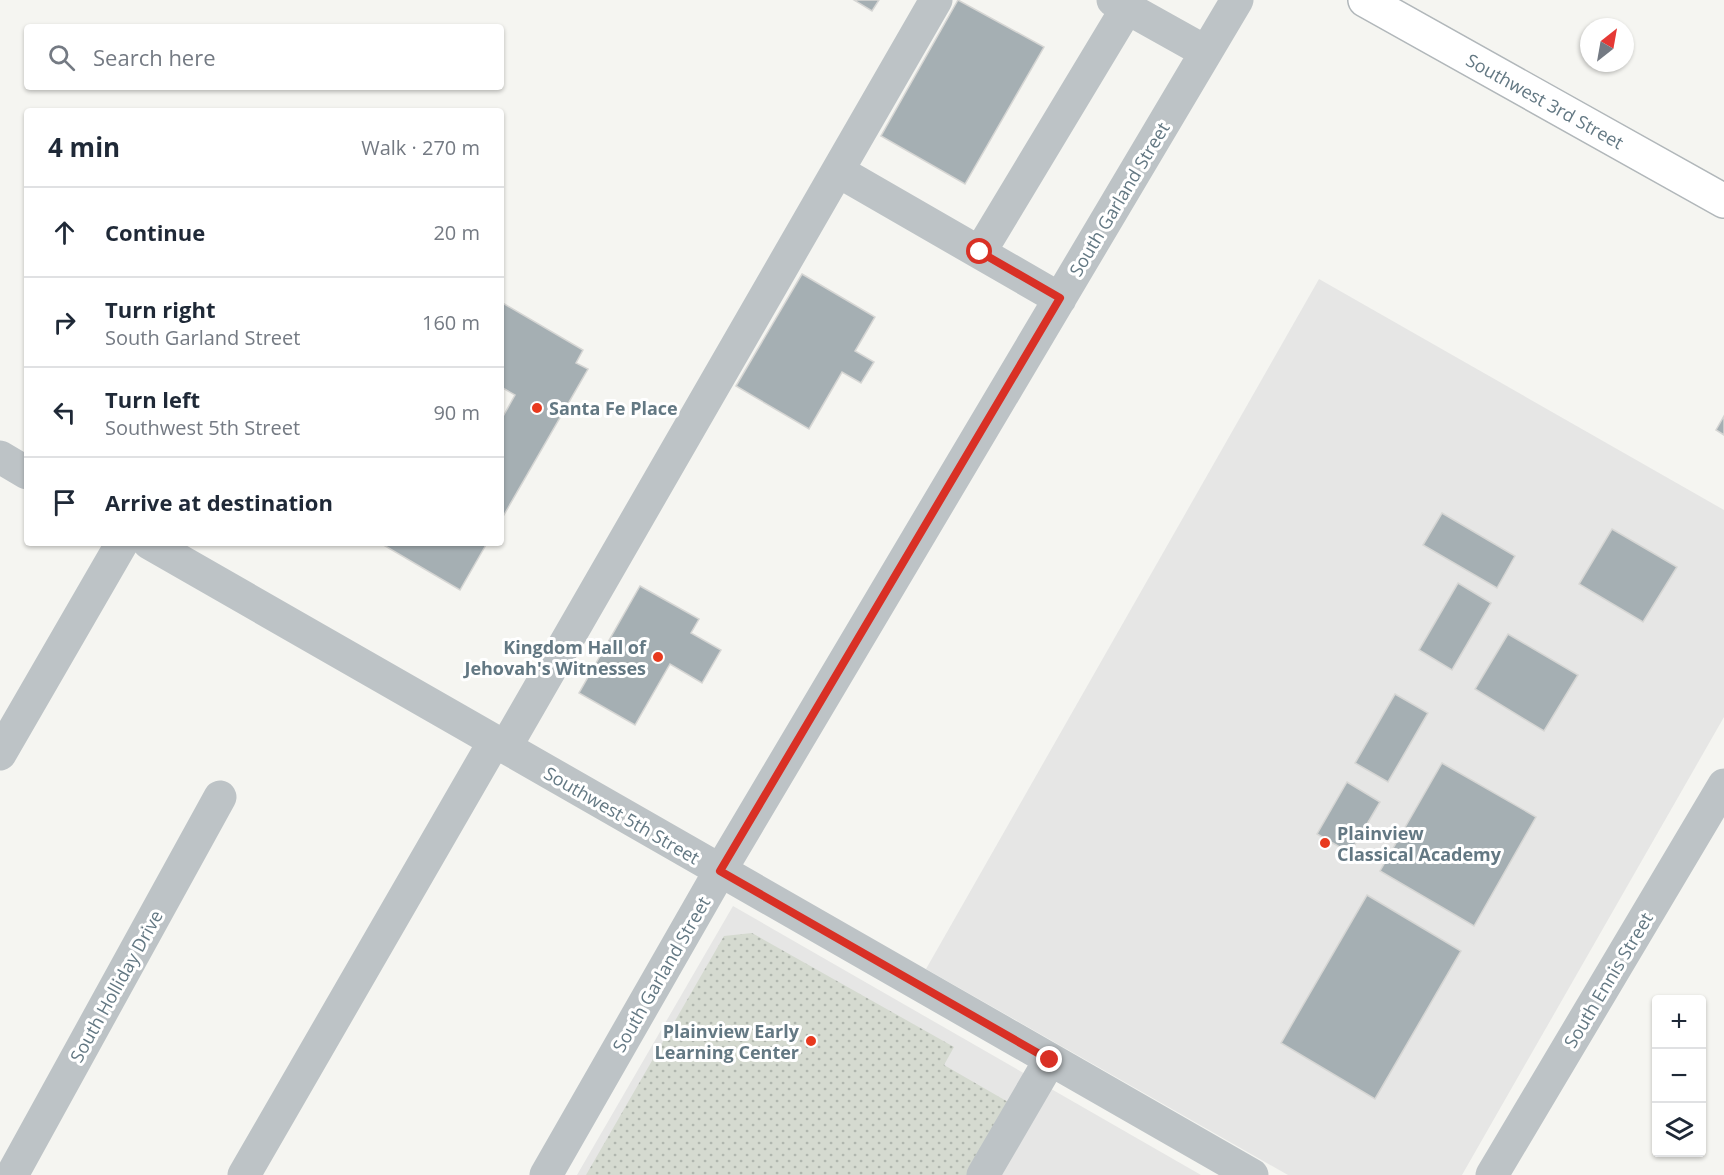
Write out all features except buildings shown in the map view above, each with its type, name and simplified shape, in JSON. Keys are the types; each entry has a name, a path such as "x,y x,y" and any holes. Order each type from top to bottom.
{"main road":[{"name":"Southwest 3rd Street","path":"1386,5 1724,201"}],"street":[{"path":"244,1175 500,745 936,0"},
{"name":"South Garland Street","path":"546,1175 720,871 1237,0"},
{"path":"980,252 1120,4 1206,52"},
{"path":"838,171 1060,298"},
{"path":"0,457 24,471"},
{"path":"0,754 120,546"},
{"name":"Southwest 5th Street","path":"154,546 1252,1175"},
{"name":"South Ennis Street","path":"1492,1175 1724,785"},
{"name":"South Holliday Drive","path":"12,1175 220,797"},
{"path":"983,1175 1050,1060"}],"shaded area":[{"name":"Plainview Classical Academy","path":"1319,279 1724,510 1724,717 1462,1175 1288,1175 926,969"},
{"name":"Plainview Early Learning Center","path":"733,906 1201,1175 577,1175"},
{"name":"Plainview Early Learning Center","path":"752,933 954,1047 944,1065 1015,1106 976,1175 586,1175 724,936"}],"place":[{"name":"Santa Fe Place","path":"537,408"},
{"name":"Kingdom Hall of Jehovah's Witnesses","path":"658,657"},
{"name":"Plainview Classical Academy","path":"1325,843"},
{"name":"Plainview Early Learning Center","path":"811,1041"}],"route":[{"path":"980,252 1060,298 720,871 1050,1060"}]}
